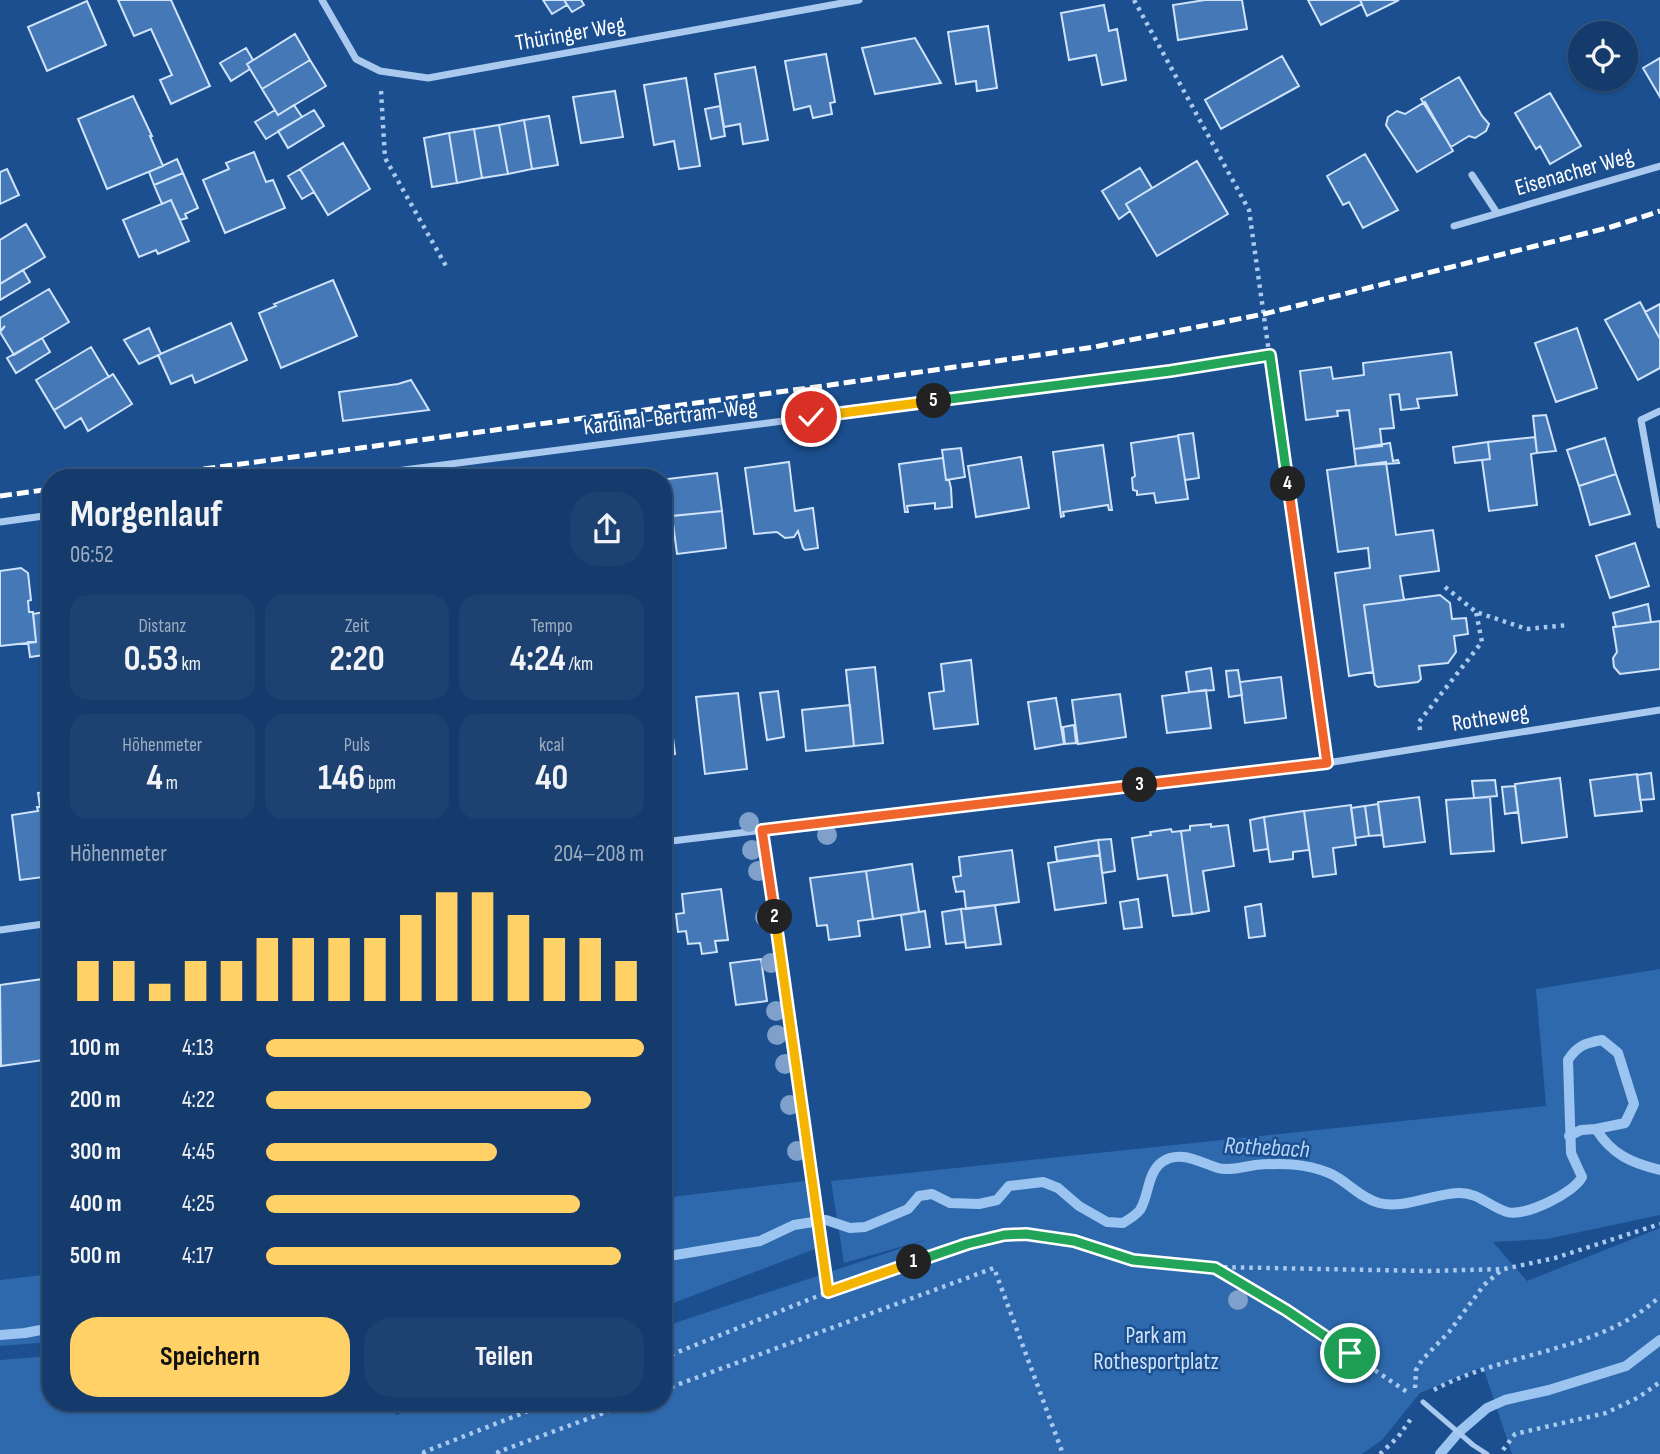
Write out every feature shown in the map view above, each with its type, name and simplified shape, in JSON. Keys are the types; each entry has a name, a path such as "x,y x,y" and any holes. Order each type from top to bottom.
{"street":[{"name":"Thüringer Weg","path":"322,0 356,59 380,71 428,78 859,0"},
{"name":"Eisenacher Weg","path":"1454,226 1660,166"},
{"name":"Eisenacher Weg","path":"1472,175 1497,213"},
{"name":"Kardinal-Bertram-Weg","path":"412,469 1170,371"},
{"path":"1660,411 1641,420 1660,525"},
{"path":"0,522 42,517"},
{"name":"Rotheweg","path":"672,841 1327,763 1660,710"},
{"path":"0,930 42,924"}],"lane":[{"path":"1423,1402 1487,1454"}],"path":[{"path":"1134,0 1249,210 1327,763"},
{"path":"380,71 385,158 446,266"},
{"path":"1170,371 1270,355"},
{"path":"1445,587 1476,612 1527,629 1568,625"},
{"path":"1423,748 1419,722 1482,642 1476,612"},
{"path":"762,830 828,1292"},
{"path":"672,1353 828,1292 967,1244 1004,1235 1026,1234 1074,1241 1133,1260 1215,1268 1428,1271 1504,1269 1555,1258 1660,1224"},
{"path":"672,1387 994,1268 1063,1454"},
{"path":"1215,1268 1286,1310 1415,1397 1414,1378 1422,1360 1449,1332 1484,1286 1504,1269"},
{"path":"1380,1454 1398,1437 1434,1390 1469,1374 1573,1344 1643,1313 1660,1296"},
{"path":"1501,1454 1515,1434 1606,1413 1639,1397 1660,1382"},
{"path":"424,1454 528,1411"},
{"path":"499,1454 498,1452 609,1411"}],"green space":[{"name":"Park am Rothesportplatz","path":"1660,969 1660,1215 1547,1239 1493,1242 1527,1281 1660,1228 1660,1454 1512,1454 1483,1367 1420,1393 1382,1440 1362,1454 0,1454 0,1360 42,1357 42,1411 395,1411 396,1415 408,1411 672,1411 672,1324 932,1238 844,1263 831,1181 1546,1106 1536,989"},
{"path":"805,1181 815,1249 672,1304 672,1197"},
{"path":"42,1275 42,1343 0,1346 0,1280"}],"building":[{"path":"118,0 171,0 210,86 171,104 160,80 172,75 151,29 134,36"},
{"path":"543,0 564,0 567,5 552,14"},
{"path":"564,0 581,0 584,5 572,12"},
{"path":"1205,0 1242,0 1247,29 1178,40 1173,5"},
{"path":"1308,0 1360,0 1362,4 1321,25"},
{"path":"1360,0 1399,0 1367,16"},
{"path":"87,1 106,45 47,71 28,27"},
{"path":"1104,5 1109,31 1117,29 1126,80 1102,85 1096,55 1069,60 1061,13"},
{"path":"988,26 997,88 977,91 976,81 956,84 948,32"},
{"path":"295,34 310,60 262,89 247,64"},
{"path":"915,38 941,83 875,94 862,48"},
{"path":"246,48 253,60 247,64 250,69 231,81 220,63"},
{"path":"826,54 835,102 830,103 832,114 813,118 810,106 794,110 785,61"},
{"path":"1282,56 1299,86 1221,129 1205,100"},
{"path":"1660,58 1660,97 1643,68"},
{"path":"310,60 326,86 278,115 262,89"},
{"path":"755,67 768,140 743,144 740,124 724,127 715,74"},
{"path":"1459,77 1489,124 1486,131 1475,138 1469,136 1451,147 1421,99"},
{"path":"686,78 700,166 679,169 674,141 654,145 644,85"},
{"path":"615,91 623,137 581,143 573,97"},
{"path":"1550,93 1581,146 1550,164 1540,146 1536,149 1515,113"},
{"path":"133,96 163,166 107,189 78,119"},
{"path":"1425,102 1453,151 1417,172 1386,125 1388,117 1397,111 1405,114"},
{"path":"294,105 302,117 266,139 255,122 275,110 278,115"},
{"path":"720,106 725,136 711,139 705,109"},
{"path":"314,110 324,126 288,148 278,131"},
{"path":"549,116 558,165 532,169 524,120"},
{"path":"524,120 532,169 508,174 499,125"},
{"path":"499,125 508,174 482,178 474,129"},
{"path":"474,129 482,178 457,183 449,133"},
{"path":"449,133 457,183 432,187 424,138"},
{"path":"343,143 370,189 328,215 300,169"},
{"path":"254,152 266,182 273,180 285,208 225,233 203,180 229,169 226,163"},
{"path":"1365,154 1398,210 1363,228 1349,202 1343,205 1327,176"},
{"path":"177,159 183,173 154,185 149,172"},
{"path":"1197,161 1228,214 1157,256 1126,204"},
{"path":"1140,168 1152,188 1126,204 1130,211 1119,219 1102,191"},
{"path":"7,169 19,195 0,204 0,172"},
{"path":"300,169 314,192 302,199 288,176"},
{"path":"183,173 198,208 185,214 187,218 180,220 171,200 162,204 154,185"},
{"path":"171,200 189,241 158,254 156,250 139,257 123,220"},
{"path":"26,224 45,257 0,284 0,240"},
{"path":"23,270 30,282 0,300 0,284"},
{"path":"333,280 357,336 281,368 259,313 276,306 274,304"},
{"path":"49,289 69,322 14,355 0,332 5,326 0,331 0,318"},
{"path":"1640,302 1660,339 1660,368 1638,380 1605,320"},
{"path":"1660,304 1660,339 1645,312"},
{"path":"231,323 247,360 195,383 192,375 171,384 158,355"},
{"path":"149,328 161,354 139,364 124,340"},
{"path":"1577,328 1597,388 1556,402 1535,343"},
{"path":"42,338 50,352 16,373 7,358"},
{"path":"91,347 109,377 54,410 36,380"},
{"path":"1451,352 1457,395 1417,399 1419,408 1401,410 1399,394 1390,395 1394,428 1380,429 1382,446 1354,449 1349,410 1337,411 1338,416 1306,420 1300,371 1331,367 1333,379 1364,375 1363,363"},
{"path":"113,374 132,404 88,431 81,418 65,428 54,410"},
{"path":"411,380 429,410 343,421 339,392"},
{"path":"1546,415 1556,451 1537,453 1533,416"},
{"path":"1193,433 1199,478 1185,480 1178,435"},
{"path":"1178,436 1188,499 1156,503 1154,493 1137,495 1137,491 1133,490 1132,478 1135,476 1131,443"},
{"path":"1535,437 1537,453 1531,454 1537,505 1489,511 1482,460 1490,459 1488,442"},
{"path":"1605,438 1616,474 1579,486 1567,450"},
{"path":"1488,442 1490,459 1455,463 1453,447"},
{"path":"1390,443 1393,461 1398,460 1399,463 1356,466 1354,449"},
{"path":"1103,445 1112,510 1109,510 1108,505 1063,512 1064,516 1061,517 1053,452"},
{"path":"961,448 965,477 946,480 942,450"},
{"path":"1021,457 1029,508 976,517 968,466"},
{"path":"943,458 946,480 949,480 951,488 952,507 935,509 935,503 907,506 908,512 905,512 899,464"},
{"path":"789,462 795,511 813,508 818,548 805,550 798,531 794,537 785,538 777,532 754,534 745,468"},
{"path":"1386,462 1396,535 1433,530 1439,571 1400,576 1404,600 1364,605 1373,672 1349,676 1335,573 1370,568 1368,548 1338,552 1327,470"},
{"path":"717,473 722,511 672,516 672,478"},
{"path":"1616,474 1630,514 1590,525 1579,486"},
{"path":"722,511 726,548 677,554 672,516"},
{"path":"1635,543 1649,586 1610,598 1596,556"},
{"path":"21,568 28,573 31,600 28,601 29,612 33,612 36,642 0,646 0,571"},
{"path":"1440,595 1450,603 1452,619 1466,618 1468,634 1454,636 1456,652 1448,663 1419,666 1421,679 1418,682 1378,687 1375,685 1364,605"},
{"path":"1648,604 1651,622 1616,627 1613,613"},
{"path":"42,612 42,655 30,657 28,642 36,642 33,614"},
{"path":"1660,621 1660,669 1620,674 1614,667 1613,658 1617,652 1613,627"},
{"path":"971,660 978,724 934,729 929,693 944,691 941,664"},
{"path":"875,667 883,743 854,746 846,670"},
{"path":"1211,668 1214,690 1189,692 1186,672"},
{"path":"1238,670 1242,695 1229,697 1226,671"},
{"path":"1281,677 1286,718 1245,723 1240,682"},
{"path":"1206,690 1211,728 1167,733 1162,696"},
{"path":"778,691 784,737 767,740 760,693"},
{"path":"738,693 747,769 705,774 696,697"},
{"path":"1120,694 1126,737 1078,744 1072,700"},
{"path":"1056,698 1064,744 1035,749 1028,702"},
{"path":"850,705 854,746 806,751 802,710"},
{"path":"1074,725 1076,743 1065,744 1063,727"},
{"path":"672,729 675,754 672,754"},
{"path":"1651,773 1654,799 1640,800 1637,775"},
{"path":"1637,774 1642,811 1595,816 1590,780"},
{"path":"1560,778 1567,837 1522,843 1515,784"},
{"path":"1495,780 1497,796 1474,798 1472,781"},
{"path":"1515,786 1518,812 1505,814 1502,787"},
{"path":"38,793 42,793 42,877 20,880 12,815 38,811"},
{"path":"1419,797 1425,842 1384,847 1378,802"},
{"path":"1490,797 1494,851 1451,854 1446,800"},
{"path":"1378,804 1382,835 1369,836 1365,806"},
{"path":"1351,805 1356,845 1333,848 1336,874 1313,877 1304,811"},
{"path":"1365,806 1369,836 1355,838 1351,808"},
{"path":"1304,811 1309,850 1293,852 1293,859 1270,862 1264,817"},
{"path":"1264,817 1268,849 1254,851 1250,820"},
{"path":"1211,824 1211,827 1228,825 1234,866 1203,871 1209,911 1192,914 1181,831 1190,830 1190,826"},
{"path":"1171,829 1172,832 1181,831 1192,914 1173,916 1167,875 1138,879 1132,838"},
{"path":"1111,839 1115,871 1102,873 1098,840"},
{"path":"1098,840 1100,855 1057,861 1055,847"},
{"path":"1012,850 1019,902 966,909 964,891 956,892 953,877 961,876 959,857"},
{"path":"1100,855 1106,903 1055,910 1048,863"},
{"path":"912,864 919,912 873,919 866,871"},
{"path":"866,871 873,919 858,921 860,936 829,940 827,925 817,926 810,878"},
{"path":"721,889 728,940 715,941 717,952 702,954 700,943 688,944 686,931 678,932 676,914 684,913 682,894"},
{"path":"1138,899 1142,927 1124,929 1120,902"},
{"path":"1261,904 1265,936 1249,938 1245,907"},
{"path":"995,905 1001,944 966,948 961,909"},
{"path":"961,909 965,942 946,944 942,912"},
{"path":"925,911 930,947 906,950 901,915"},
{"path":"761,959 767,1001 736,1005 730,963"},
{"path":"42,979 42,1060 1,1066 0,985"}],"waterway":[{"name":"Rothebach","path":"672,1256 760,1241 794,1225 826,1220 850,1228 865,1227 908,1209 919,1196 932,1194 950,1203 979,1204 997,1200 1009,1186 1043,1182 1058,1188 1079,1206 1107,1222 1123,1223 1140,1210 1157,1167 1169,1158 1176,1157 1190,1158 1222,1169 1274,1164 1311,1167 1335,1176 1379,1203 1409,1203 1465,1193 1507,1212 1525,1211 1560,1196 1582,1177 1571,1153 1568,1060 1582,1046 1602,1040 1618,1053 1634,1104 1625,1123 1596,1129 1616,1152 1660,1170"},
{"name":"Rothebach","path":"1569,1136 1581,1130 1596,1129"},
{"name":"Rothebach","path":"0,1335 42,1330"},
{"path":"1440,1454 1458,1433 1487,1408 1505,1400 1549,1390 1626,1366 1660,1340"}],"railway":[{"path":"203,469 1094,347 1264,314 1611,227 1660,211"},
{"path":"0,496 42,490"}],"route":[{"path":"811,417 1170,371 1270,355 1327,763 762,830 828,1292 967,1244 1004,1235 1026,1234 1074,1241 1133,1260 1215,1268 1286,1310 1350,1353"}]}
